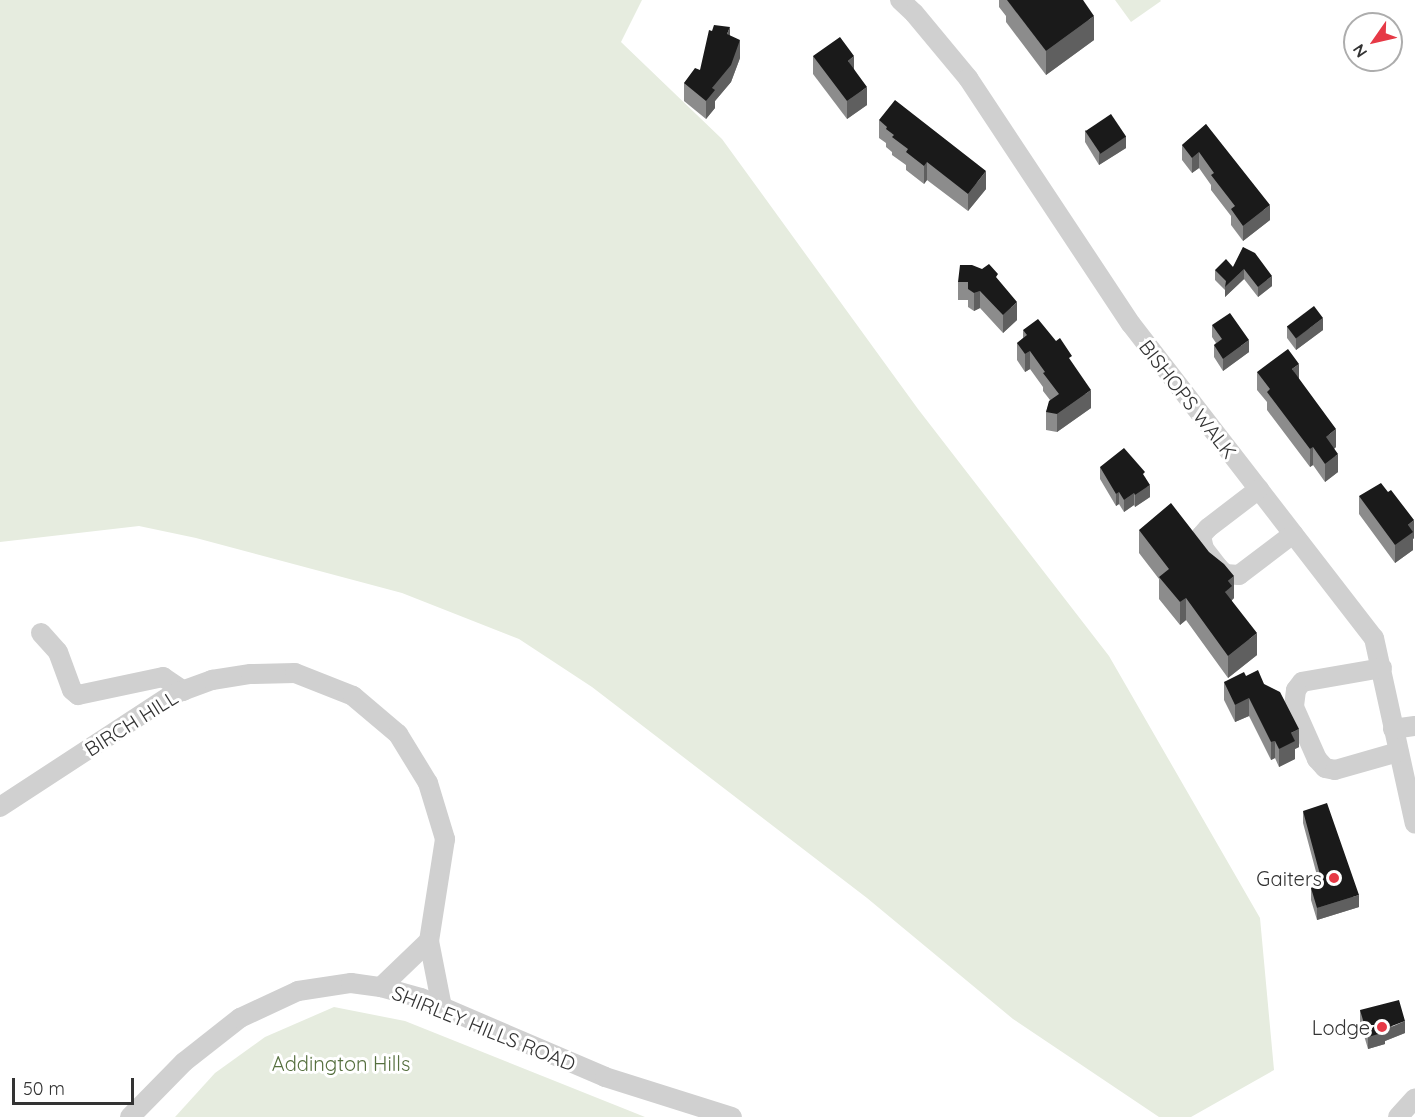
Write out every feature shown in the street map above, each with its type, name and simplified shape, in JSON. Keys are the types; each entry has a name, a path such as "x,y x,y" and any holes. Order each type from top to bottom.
{"street":[{"name":"BISHOPS WALK","path":"900,0 914,13 968,78 1131,324 1374,638 1415,824"},
{"path":"1259,489 1208,528 1201,536 1204,549 1225,574 1239,575 1293,534"},
{"path":"41,633 58,652 72,690 78,694 162,677 184,691"},
{"path":"1382,668 1302,682 1296,690 1294,707 1317,759 1325,768 1335,770 1398,752"},
{"name":"BIRCH HILL","path":"0,807 171,696 212,680 251,674 295,673 353,696 398,734 428,783 445,839 429,942 442,1007"},
{"path":"1393,729 1415,726"},
{"path":"381,987 429,942"},
{"name":"SHIRLEY HILLS ROAD","path":"130,1117 206,1043 259,1008 289,994 315,987 351,983 381,987 442,1007 605,1077 732,1117"},
{"path":"1398,1117 1415,1098"}],"green space":[{"path":"0,0 642,0 621,42 722,139 918,409 1109,656 1260,918 1274,1070 1191,1117 1159,1117 1013,1019 867,898 592,687 519,639 402,593 196,538 139,526 0,542"},
{"path":"1115,0 1160,0 1161,1 1131,22"},
{"name":"Addington Hills","path":"334,1007 405,1021 645,1117 175,1117 215,1073 265,1037"}],"building":[{"path":"1007,0 1083,0 1094,16 1046,51"},
{"path":"714,25 730,27 727,34 740,40 731,65 712,88 715,90 706,101 684,83 695,68 700,70 709,30 712,31"},
{"path":"840,37 854,56 848,61 867,87 847,101 813,56"},
{"path":"895,100 986,171 968,194 927,162 924,166 906,152 908,149 892,137 894,135 879,120"},
{"path":"1111,114 1126,136 1100,154 1085,131"},
{"path":"1206,124 1270,205 1243,226 1231,209 1235,206 1211,175 1214,173 1199,152 1192,158 1182,145"},
{"path":"1243,247 1255,253 1272,276 1258,287 1244,269 1225,287 1226,281 1215,270 1226,259 1233,267"},
{"path":"989,264 998,274 996,277 1017,302 1003,315 980,291 974,293 968,289 968,282 958,282 960,265 972,265 982,269"},
{"path":"1314,306 1323,318 1296,338 1287,326"},
{"path":"1230,313 1249,340 1223,359 1214,345 1222,339 1212,325"},
{"path":"1038,319 1056,341 1060,338 1072,356 1069,358 1091,390 1057,414 1046,412 1049,401 1059,394 1030,351 1025,354 1017,343 1027,335 1023,330"},
{"path":"1288,349 1299,364 1292,369 1336,429 1326,437 1338,454 1325,464 1313,447 1310,449 1267,392 1270,389 1257,372"},
{"path":"1124,448 1145,472 1143,474 1150,485 1124,500 1119,492 1116,494 1100,467"},
{"path":"1381,483 1388,492 1391,490 1414,520 1408,525 1413,532 1395,545 1359,496"},
{"path":"1171,503 1209,552 1234,576 1228,581 1232,586 1225,592 1257,633 1228,656 1186,598 1180,602 1159,577 1169,569 1139,530"},
{"path":"1258,670 1264,684 1280,692 1299,729 1291,733 1295,741 1279,749 1275,741 1271,742 1249,698 1235,705 1224,682 1244,672 1246,676"},
{"name":"Gaiters","path":"1327,803 1359,895 1317,908 1311,888 1322,882 1303,811"},
{"path":"1399,1000 1405,1021 1384,1029 1385,1032 1368,1037 1360,1010"}],"place":[{"name":"Gaiters","path":"1334,878"},
{"name":"Lodge","path":"1382,1027"}]}
